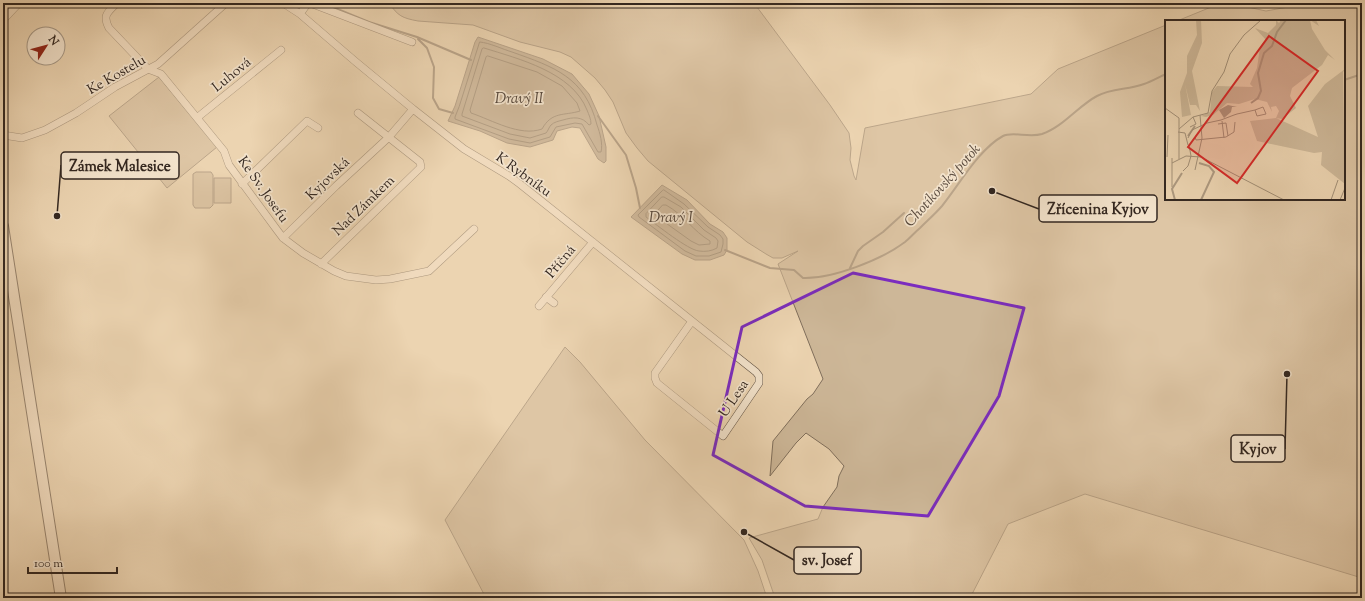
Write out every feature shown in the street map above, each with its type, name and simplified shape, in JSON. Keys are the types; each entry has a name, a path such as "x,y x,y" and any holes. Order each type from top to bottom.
{"street":[{"path":"3,20 19,3"},
{"name":"Ke Sv. Josefu","path":"117,3 107,13 105,18 108,28 148,69 161,74 224,151 229,165 283,238 303,253 321,264 346,276 376,280 390,279 429,271 474,229"},
{"name":"Ke Kostelu","path":"3,135 22,138 45,130 76,113 115,87 158,64 226,3"},
{"name":"K Rybníku","path":"283,3 300,14 356,62 464,149 509,176 692,321"},
{"path":"300,14 309,3 412,42"},
{"name":"Luhová","path":"198,118 281,50"},
{"name":"Kyjovská","path":"283,238 389,137 414,109"},
{"path":"358,113 389,137"},
{"path":"242,184 307,121 318,128"},
{"name":"Nad Zámkem","path":"321,264 421,167 421,164 389,137"},
{"path":"3,226 61,598"},
{"name":"Příčná","path":"539,306 593,242"},
{"name":"Příčná","path":"546,297 554,303"},
{"name":"U Lesa","path":"692,321 759,376 759,383 723,436 657,382 655,378 655,373 692,321"}],"highlighted area":[{"path":"853,273 1024,308 999,396 928,516 805,506 713,455 742,327"}],"shaded area":[{"path":"389,3 754,3 849,133 851,148 850,160 856,180 865,128 1031,94 1058,69 1165,25 1165,200 1345,200 1345,20 1179,20 1221,3 1229,3 1266,11 1311,3 1362,3 1362,578 1085,494 1008,524 970,598 783,598 774,595 762,560 749,538 818,519 823,507 837,487 839,476 844,466 829,449 806,433 796,443 770,476 773,441 807,399 813,394 823,379 778,264 798,251 782,258 773,258 766,254 747,242 648,161 626,133 613,102 605,90 595,78 571,57 560,52 520,42 473,25 418,21 401,16"},
{"path":"159,77 217,147 167,188 109,116"},
{"path":"196,172 211,172 213,175 213,205 210,208 195,208 193,205 193,174"},
{"path":"214,178 231,178 231,203 214,203"},
{"path":"565,347 580,362 645,440 744,540 758,571 767,598 486,598 445,520"}],"water":[{"name":"Dravý II","path":"478,37 543,59 572,74 589,94 599,116 606,147 606,161 604,163 598,159 580,128 572,127 557,131 553,140 530,147 507,143 480,131 448,121 455,106 475,42"},
{"name":"Dravý I","path":"662,185 687,200 710,224 723,232 727,238 727,250 724,255 710,260 695,260 682,254 631,217"}],"waterway":[{"name":"Chotíkovský potok","path":"3,10 11,3"},
{"name":"Chotíkovský potok","path":"323,3 369,22 417,37 471,60"},
{"path":"418,39 427,48 434,67 433,98 439,109 453,113"},
{"name":"Chotíkovský potok","path":"725,250 770,268 794,270 803,278 842,272 870,262 895,249 909,239 942,206 986,149 1003,136 1011,134 1037,135 1050,131 1064,122 1083,105 1103,93 1144,84 1165,74"},
{"name":"Chotíkovský potok","path":"1345,80 1362,74"},
{"name":"Chotíkovský potok","path":"598,116 626,155 636,188 640,208"},
{"path":"850,268 858,251 883,232 904,213"}],"place":[{"name":"Zřícenina Kyjov","path":"992,191"},
{"name":"Zámek Malesice","path":"57,216"},
{"name":"Kyjov","path":"1287,374"},
{"name":"sv. Josef","path":"744,532"}]}
